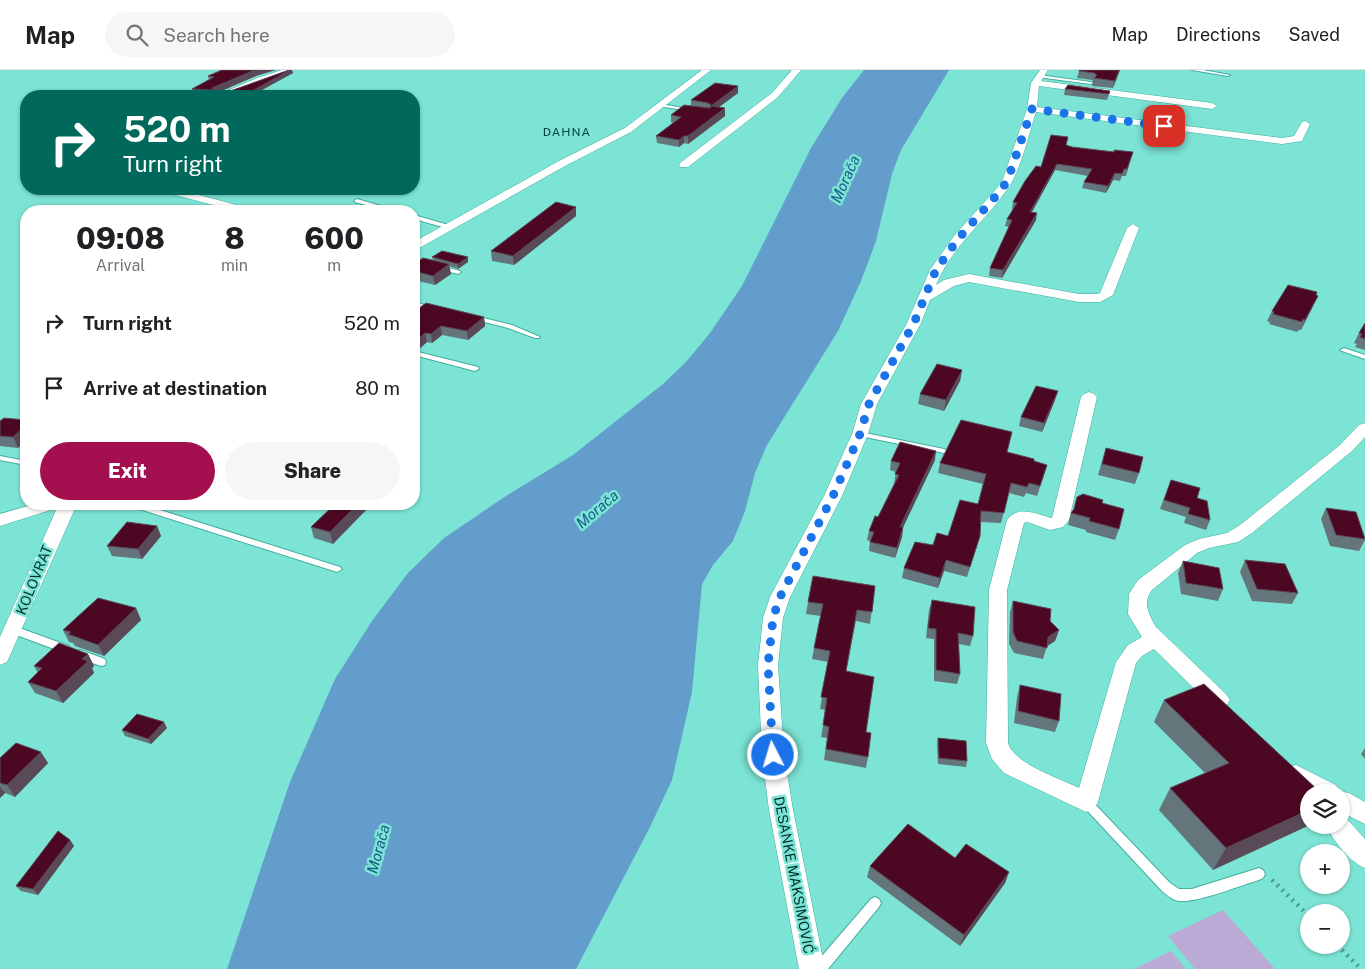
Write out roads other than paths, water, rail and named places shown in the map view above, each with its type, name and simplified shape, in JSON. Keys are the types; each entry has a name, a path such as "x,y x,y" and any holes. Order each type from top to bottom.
{"street":[{"path":"235,90 291,70"},
{"path":"420,244 561,164 623,134 706,70"},
{"path":"684,165 775,95 797,70"},
{"path":"1040,76 1212,106"},
{"name":"DESANKE MAKSIMOVIĆ","path":"812,969 781,810 773,755 769,706 770,639 773,618 780,597 833,496 860,434 869,404 914,323 936,270 958,239 1002,189 1008,179 1032,109 1040,76"},
{"path":"1032,109 1282,141 1298,139 1304,124"},
{"path":"187,195 225,205"},
{"path":"924,298 949,283 969,278 1079,298 1100,298 1106,295 1133,228"},
{"path":"1089,398 1060,520 1057,523 1050,524 1026,516 1016,520 998,590 996,609 998,743 1000,753 1012,766 1086,802 1126,662 1132,652 1139,646 1156,640"},
{"path":"1233,714 1156,640 1138,614 1138,594 1145,586 1197,545 1232,538 1246,530 1346,448 1365,428"},
{"path":"0,520 33,510"},
{"name":"KOLOVRAT","path":"0,657 14,630 51,536 65,510"},
{"path":"1304,784 1289,768 1315,784"},
{"path":"1350,805 1365,814"},
{"path":"1346,834 1365,857"}],"lane":[{"path":"1194,70 1228,74"},
{"path":"1040,76 1091,83"},
{"path":"660,105 698,111"},
{"path":"357,201 371,205"},
{"path":"420,219 450,227"},
{"path":"420,262 458,272"},
{"path":"420,306 442,311"},
{"path":"470,317 510,326 537,337"},
{"path":"1344,350 1365,357"},
{"path":"420,355 475,369"},
{"path":"860,434 944,451"},
{"path":"0,458 20,462"},
{"path":"152,510 337,569"},
{"path":"14,630 101,662"},
{"path":"1086,802 1166,887 1177,895 1192,895 1259,874"},
{"path":"820,969 875,903"}],"water":[{"name":"Morača","path":"864,70 949,70 901,150 892,174 876,241 861,281 838,331 767,445 755,473 745,511 733,541 713,565 702,584 692,692 672,780 650,827 576,969 227,969 290,782 335,679 372,621 408,573 444,538 506,496 573,455 663,384 686,362 710,333 742,286 811,148 842,98"}],"district":[{"name":"DAHNA","path":"567,132"}]}
